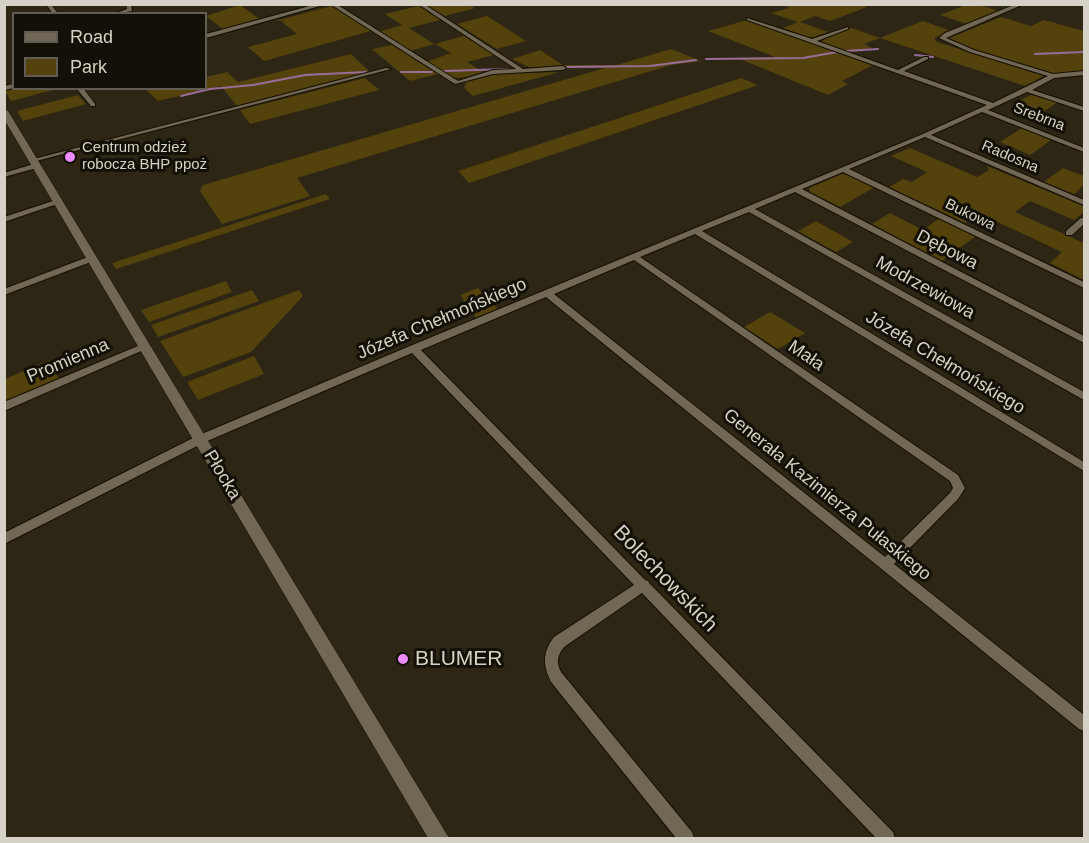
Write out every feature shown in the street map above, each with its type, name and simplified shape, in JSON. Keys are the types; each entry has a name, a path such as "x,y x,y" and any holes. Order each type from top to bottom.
{"street":[{"path":"207,36 325,4"},
{"path":"332,4 454,82 493,72 563,68"},
{"path":"420,4 523,71"},
{"path":"1022,4 942,38 981,54 1053,76 1084,73"},
{"path":"749,19 993,105"},
{"path":"812,41 846,28"},
{"path":"898,72 926,58"},
{"path":"4,175 36,163 388,69"},
{"name":"Józefa Chełmońskiego","path":"4,539 201,439 413,348 925,135 1027,90 1053,76"},
{"path":"82,90 93,105"},
{"path":"1027,90 1084,109"},
{"name":"Srebrna","path":"983,110 1084,150"},
{"name":"Płocka","path":"4,111 440,838"},
{"name":"Radosna","path":"925,135 1084,203"},
{"name":"Bukowa","path":"843,169 1084,285"},
{"name":"Dębowa","path":"795,189 1084,340"},
{"path":"4,220 59,202"},
{"name":"Modrzewiowa","path":"750,208 1083,393"},
{"path":"1069,233 1084,220"},
{"name":"Józefa Chełmońskiego","path":"696,231 1084,467"},
{"name":"Mała","path":"633,256 949,474 958,484 954,496 885,565"},
{"path":"4,292 93,258"},
{"name":"Generała Kazimierza Pułaskiego","path":"548,293 1084,724"},
{"name":"Promienna","path":"4,406 145,346"},
{"name":"Bolechowskich","path":"413,348 887,838"},
{"path":"644,585 559,642 552,650 550,665 556,677 687,838"}],"green space":[{"path":"240,5 261,20 224,30 207,16"},
{"path":"426,5 469,5 475,8 445,16"},
{"path":"792,5 867,7 830,21 815,16 800,22 828,32 814,37 807,37 783,28 798,22 771,13"},
{"path":"966,5 979,5 999,11 967,24 940,15"},
{"path":"332,6 371,31 264,61 248,47 297,34 281,21 275,21"},
{"path":"419,6 440,20 409,28 434,44 464,36 494,55 467,62 483,72 465,77 453,77 426,62 451,53 435,44 410,51 378,32 402,25 385,14"},
{"path":"487,16 526,41 497,49 457,24"},
{"path":"1001,17 1031,26 1044,20 1084,31 1084,51 1032,54 1084,53 1084,71 1050,74 947,39"},
{"path":"751,21 873,65 842,81 848,84 828,95 740,59 703,59 775,57 708,31"},
{"path":"923,21 951,31 934,38 937,42 1044,76 1025,86 880,38"},
{"path":"852,28 880,38 864,44 872,48 845,51 823,43 822,40"},
{"path":"392,45 438,74 410,81 372,49"},
{"path":"671,49 701,61 671,65 297,178 310,196 222,224 200,191 203,185 605,68 566,68 563,65 617,65"},
{"path":"540,50 563,65 531,68 512,59"},
{"path":"351,54 370,72 237,106 221,86 207,89 207,77 227,72 238,82"},
{"path":"559,72 473,96 464,88 466,82 495,74"},
{"path":"365,78 379,90 250,124 240,110"},
{"path":"741,78 758,85 469,183 458,171"},
{"path":"12,88 53,90 11,101 5,91"},
{"path":"146,90 204,90 158,101"},
{"path":"78,95 86,104 23,121 17,111"},
{"path":"1031,95 1058,102 1040,114 1012,104"},
{"path":"1022,128 1051,140 1030,155 1000,142"},
{"path":"910,148 977,177 989,170 987,166 1083,206 1084,212 1074,220 1030,201 1015,212 1084,243 1084,280 1050,263 1062,252 978,213 965,223 889,187 903,179 912,182 927,172 891,156"},
{"path":"1063,168 1084,176 1084,185 1074,194 1044,182"},
{"path":"842,174 850,175 875,187 840,207 810,192 809,188"},
{"path":"326,194 330,199 116,269 112,263"},
{"path":"890,213 923,230 940,218 976,236 942,261 872,224"},
{"path":"816,221 853,242 836,252 798,231"},
{"path":"226,281 232,292 149,322 141,310"},
{"path":"478,288 499,310 477,319 460,295"},
{"path":"252,290 259,301 158,337 151,325"},
{"path":"299,290 303,296 251,352 186,376 183,377 160,341"},
{"path":"770,312 805,333 778,349 744,327"},
{"path":"254,356 264,374 198,400 187,382"},
{"path":"50,360 59,379 6,402 5,379"}],"waterway":[{"path":"846,51 878,49"},
{"path":"706,59 803,58 837,52"},
{"path":"1035,54 1084,52"},
{"path":"915,55 933,57"},
{"path":"567,67 650,66 696,60"},
{"path":"445,71 508,69"},
{"path":"207,90 253,85 305,75 366,72"},
{"path":"401,72 432,72"},
{"path":"181,96 206,90"}],"place":[{"name":"Centrum odzież robocza BHP ppoż","path":"70,157"},
{"name":"BLUMER","path":"403,659"}]}
